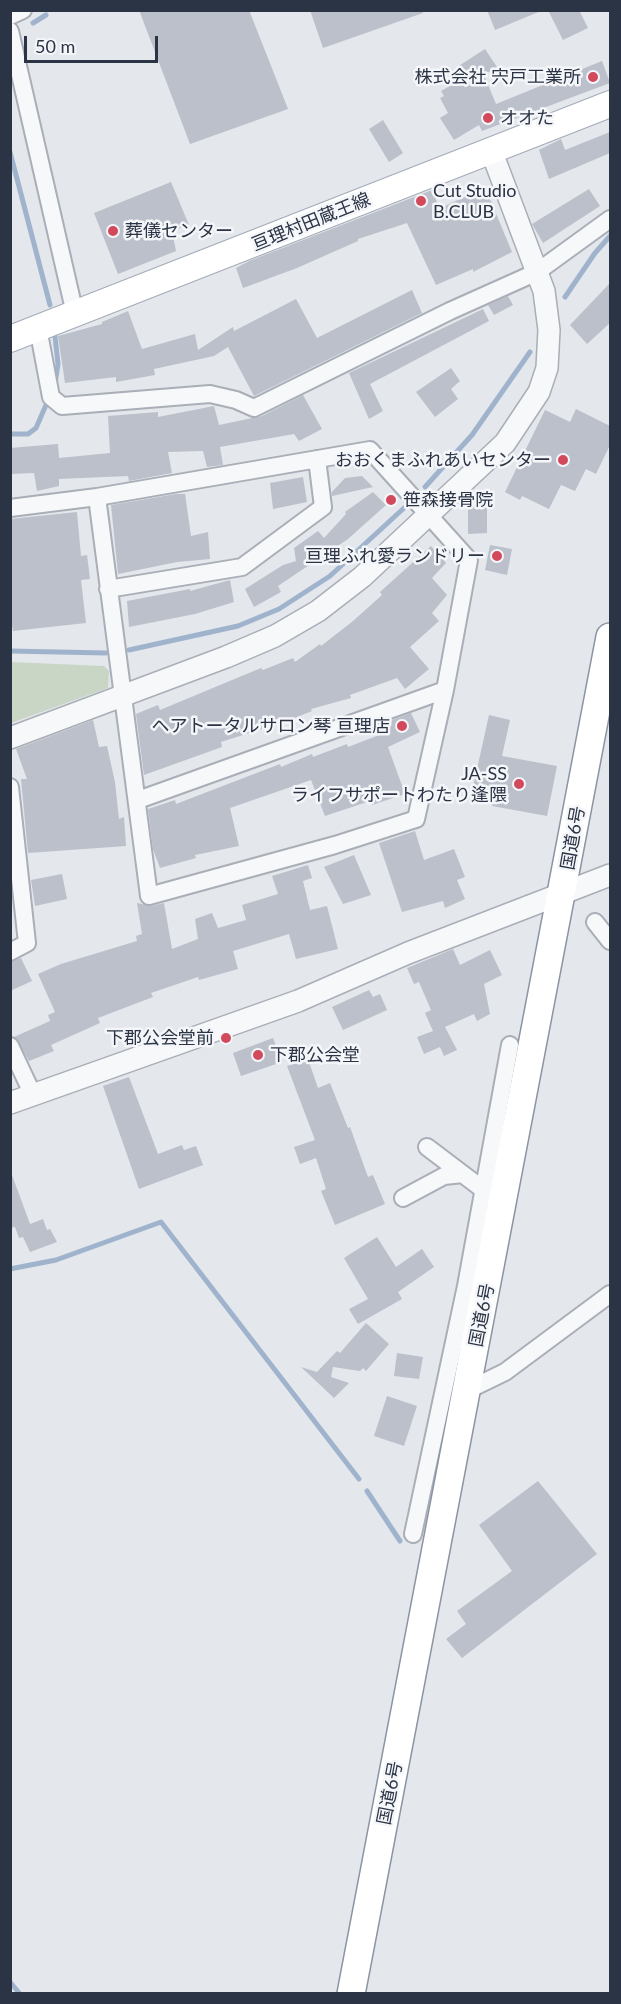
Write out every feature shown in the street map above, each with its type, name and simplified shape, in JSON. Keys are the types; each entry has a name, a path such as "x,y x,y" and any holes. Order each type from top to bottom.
{"highway":[{"name":"国道6号","path":"351,1994 504,1205 610,637"}],"main road":[{"name":"亘理村田蔵王線","path":"10,339 610,104"}],"street":[{"path":"10,16 23,10"},
{"path":"10,31 75,314"},
{"path":"10,738 226,657 275,636 318,611 362,577 505,443 539,392 547,368 549,348 547,313 537,272 491,150"},
{"path":"38,328 51,397 62,406 210,394 236,400 254,408 450,311 537,272 610,219"},
{"path":"10,508 97,497 370,450 469,560 445,690 416,819 335,845 149,896 97,497"},
{"path":"108,589 242,567 324,507 317,459"},
{"path":"138,800 445,690"},
{"path":"10,787 27,944 10,952"},
{"path":"10,1103 298,1001 408,953 563,891 610,875"},
{"path":"595,922 610,941"},
{"path":"413,1534 466,1286 482,1188 510,1045"},
{"path":"10,1046 33,1095"},
{"path":"427,1147 504,1205"},
{"path":"404,1198 444,1176 463,1174"},
{"path":"468,1390 505,1372 610,1294"}],"green space":[{"path":"10,662 104,666 109,671 108,688 11,723"}],"building":[{"path":"139,10 249,10 288,109 190,144"},
{"path":"310,10 422,10 423,13 323,48"},
{"path":"487,10 541,10 541,11 495,30"},
{"path":"548,10 579,10 588,28 563,40"},
{"path":"485,49 497,67 484,75 496,104 602,61 610,83 482,131 479,125 454,140 440,118 448,113 440,98 444,96 441,91 464,78 457,67"},
{"path":"383,120 403,153 389,162 369,129"},
{"path":"610,132 610,153 549,179 539,150 561,139 565,150"},
{"path":"171,182 189,225 172,231 176,251 118,274 94,213"},
{"path":"485,187 512,252 473,272 473,269 436,285 407,223 358,239 358,241 297,268 243,288 236,268 249,261 432,190 439,207 443,207"},
{"path":"589,189 600,206 543,243 532,224"},
{"path":"610,283 610,323 587,344 570,325"},
{"path":"412,290 422,313 254,396 228,347 214,356 154,369 155,375 116,382 116,377 65,383 58,336 102,324 128,311 142,349 195,334 198,350 233,327 234,331 296,299 317,338"},
{"path":"508,296 513,305 494,315 488,305"},
{"path":"483,309 489,321 370,384 383,411 369,419 349,373"},
{"path":"451,368 460,381 451,389 458,399 435,417 416,392"},
{"path":"303,395 322,429 299,441 294,434 220,447 223,465 207,467 203,451 168,452 172,473 129,481 128,476 59,479 59,486 37,491 34,473 10,474 10,448 58,444 59,458 110,453 108,416 158,412 158,417 214,406 219,425 262,416"},
{"path":"576,409 610,426 610,445 596,474 586,469 575,491 561,485 549,509 522,496 520,500 505,492 545,410 570,422"},
{"path":"362,476 373,487 332,496 332,492 345,478"},
{"path":"303,477 307,502 273,509 270,483"},
{"path":"373,492 386,505 348,539 278,586 281,592 254,607 245,589 283,565 296,561 294,548 318,531 324,538 346,514 345,512"},
{"path":"185,494 191,536 208,532 210,559 177,562 118,574 111,505"},
{"path":"487,505 487,533 468,534 468,506"},
{"path":"77,512 81,556 87,555 90,579 81,580 86,623 13,631 10,614 10,519"},
{"path":"490,545 512,549 507,575 485,570"},
{"path":"431,546 446,563 432,578 447,595 432,613 439,621 410,647 429,669 405,689 397,678 350,695 351,698 311,709 312,711 287,721 221,742 222,747 144,775 136,714 158,705 160,710 261,668 263,670 293,658 295,662 320,644 321,646 353,621 382,595 380,592"},
{"path":"230,580 234,602 195,614 129,627 127,601 190,589 190,591"},
{"path":"411,713 420,732 388,747 405,794 372,805 370,801 325,816 311,780 230,808 239,846 195,855 196,858 160,868 153,849 148,809 175,800 176,804 312,754 313,757 347,744 348,747 387,732 384,723"},
{"path":"489,715 510,720 502,756 557,766 547,816 492,806 493,801 471,796"},
{"path":"93,720 99,747 107,746 115,782 119,819 124,817 126,846 28,853 21,779 27,779 16,749"},
{"path":"415,831 424,860 454,849 465,877 457,880 465,899 445,908 443,901 402,912 379,843"},
{"path":"354,855 371,895 343,904 324,867"},
{"path":"308,865 312,878 303,881 310,910 327,906 338,949 296,959 289,934 233,951 238,969 199,980 198,977 151,993 153,997 98,1018 100,1023 51,1045 54,1051 29,1061 14,1037 50,1021 48,1015 55,1012 38,974 61,964 137,941 136,936 142,934 137,903 151,906 164,903 172,949 198,939 195,919 212,913 218,928 246,920 242,905 278,894 272,876"},
{"path":"62,874 67,899 35,906 31,880"},
{"path":"453,949 460,965 490,950 502,975 484,984 490,1014 477,1021 474,1014 445,1027 457,1050 444,1056 440,1047 424,1054 417,1037 433,1031 425,1013 431,1010 419,982 414,984 407,968"},
{"path":"21,958 32,981 10,991 10,962"},
{"path":"369,990 373,997 380,994 387,1010 343,1030 332,1007"},
{"path":"273,1038 282,1062 241,1076 233,1053"},
{"path":"308,1059 318,1088 330,1083 348,1128 350,1127 368,1177 373,1175 385,1204 335,1225 321,1191 326,1189 316,1158 300,1164 294,1147 315,1140 287,1066"},
{"path":"129,1077 158,1154 182,1145 184,1150 196,1146 203,1165 139,1189 103,1086"},
{"path":"12,1175 30,1224 43,1219 47,1230 50,1229 57,1242 30,1252 23,1237 19,1238 15,1227 10,1228"},
{"path":"377,1237 396,1267 422,1249 434,1267 398,1292 402,1299 358,1324 349,1309 368,1299 344,1258"},
{"path":"366,1323 389,1344 366,1371 363,1368 360,1371 333,1367 331,1377 349,1383 334,1398 301,1367 317,1372 337,1351 340,1353"},
{"path":"397,1353 423,1357 419,1379 394,1376"},
{"path":"387,1396 417,1406 404,1446 374,1436"},
{"path":"538,1481 597,1554 462,1658 446,1639 466,1624 457,1611 512,1571 479,1525"}],"waterway":[{"path":"33,23 46,15"},
{"path":"10,152 50,305"},
{"path":"565,297 595,253 610,236"},
{"path":"55,336 58,364 55,384"},
{"path":"425,487 472,435 530,352"},
{"path":"10,434 28,434 36,428 46,405"},
{"path":"129,650 238,626 279,609 330,576 404,508"},
{"path":"10,651 106,653"},
{"path":"10,1269 56,1260 161,1222 359,1479"},
{"path":"367,1491 400,1541"},
{"path":"10,1982 20,1994"}],"place":[{"name":"株式会社 宍戸工業所","path":"593,77"},
{"name":"オオた","path":"488,118"},
{"name":"Cut Studio B.CLUB","path":"421,201"},
{"name":"葬儀センター","path":"113,231"},
{"name":"おおくまふれあいセンター","path":"563,460"},
{"name":"笹森接骨院","path":"391,500"},
{"name":"亘理ふれ愛ランドリー","path":"497,556"},
{"name":"ヘアトータルサロン琴 亘理店","path":"402,726"},
{"name":"JA-SS ライフサポートわたり逢隈","path":"519,784"},
{"name":"下郡公会堂前","path":"226,1038"},
{"name":"下郡公会堂","path":"258,1055"}]}
